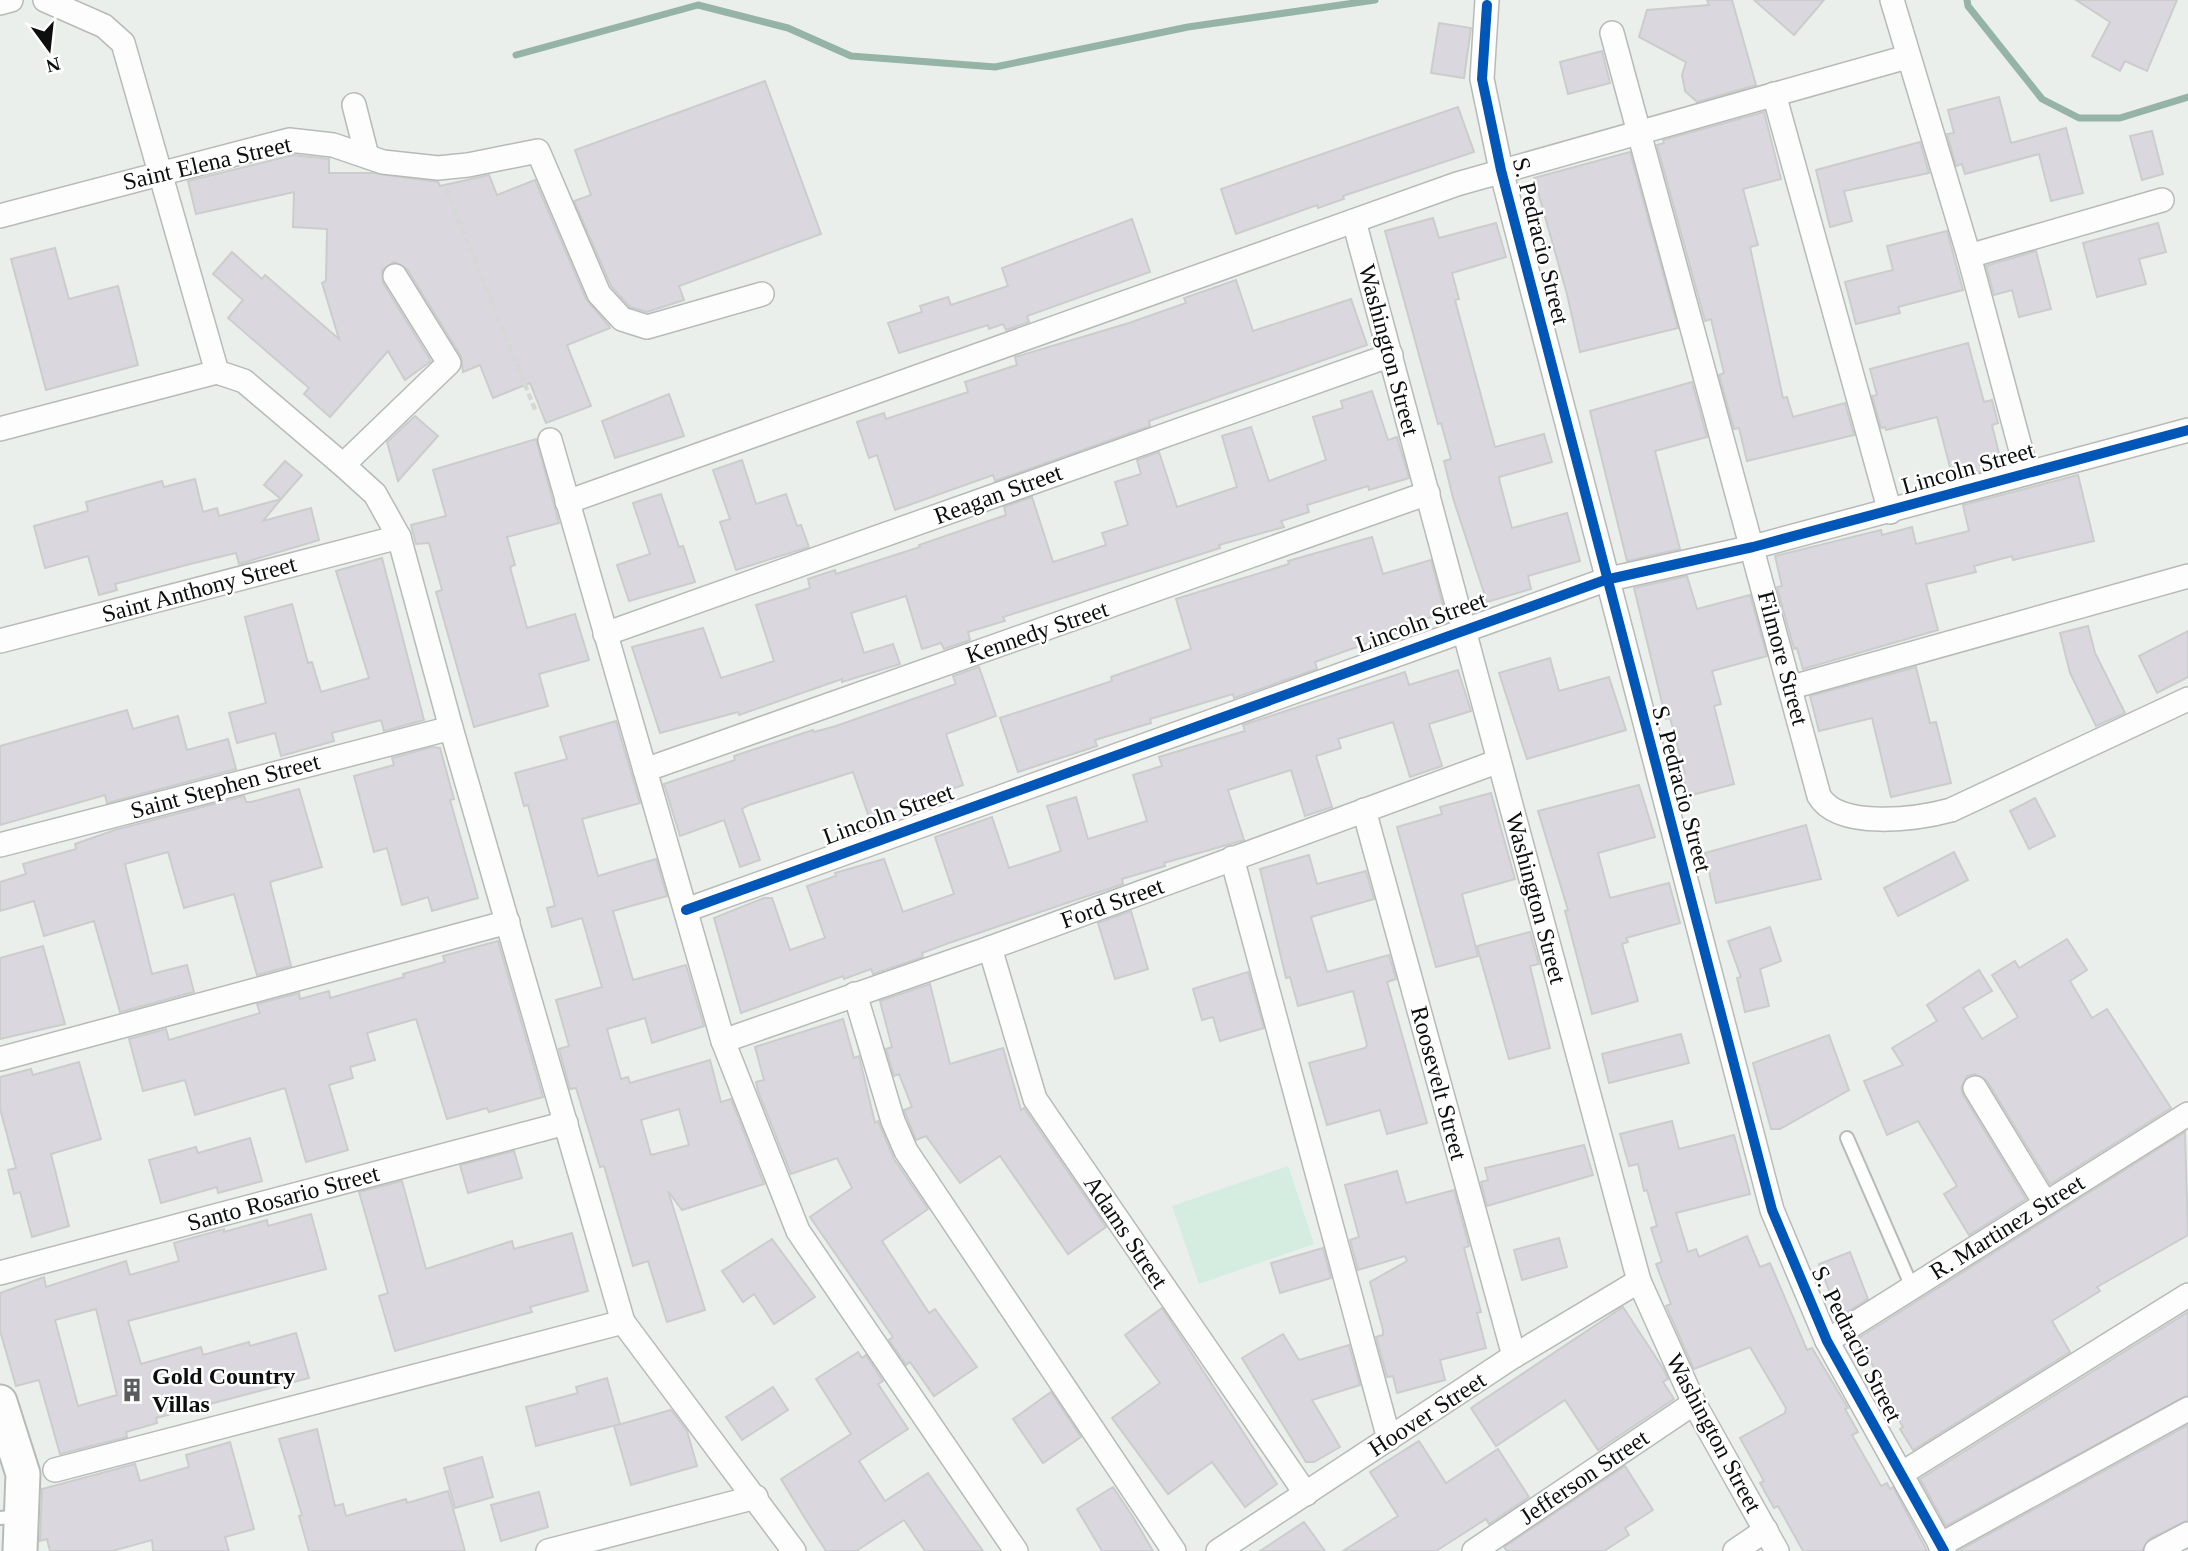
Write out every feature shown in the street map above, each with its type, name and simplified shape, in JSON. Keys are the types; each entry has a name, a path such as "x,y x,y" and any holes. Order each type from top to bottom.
{"street":[{"path":"0,3 11,0"},
{"path":"45,0 104,26 122,43 217,372"},
{"path":"1892,0 1969,256 2027,473"},
{"name":"S. Pedracio Street","path":"1487,3 1482,79 1501,170 1605,580 1772,1210 1827,1341 1942,1548"},
{"name":"Filmore Street","path":"1612,33 1792,687 1819,796 1825,806 1844,817 1922,818 1951,810 2188,699"},
{"path":"567,502 1501,170 1907,57"},
{"path":"1774,94 1890,512"},
{"path":"354,105 368,156"},
{"name":"Saint Elena Street","path":"0,216 289,140 333,145 383,162 438,168 538,151 599,294 622,318 647,327 762,294"},
{"path":"1969,256 2162,200"},
{"name":"Washington Street","path":"1354,221 1466,628 1499,761 1639,1282 1694,1403 1777,1551"},
{"path":"343,465 449,363 395,276"},
{"name":"Reagan Street","path":"605,634 1391,355"},
{"path":"0,429 217,372 244,381 375,494 399,537 451,727 623,1322 794,1551"},
{"name":"Lincoln Street","path":"686,910 1605,580 1753,547 1890,512 2188,430"},
{"path":"550,440 723,1041 798,1231 1016,1551"},
{"name":"Kennedy Street","path":"645,770 1428,493"},
{"name":"Saint Anthony Street","path":"0,641 399,537"},
{"path":"1792,687 2188,576"},
{"name":"Saint Stephen Street","path":"0,845 451,727"},
{"name":"Ford Street","path":"723,1041 990,948 1499,761"},
{"name":"Roosevelt Street","path":"1364,810 1514,1356"},
{"path":"1232,858 1390,1439"},
{"path":"0,1059 508,922"},
{"name":"Adams Street","path":"990,948 1035,1099 1306,1494"},
{"path":"855,994 893,1121 906,1151 1174,1551"},
{"path":"1975,1088 2045,1203"},
{"name":"R. Martinez Street","path":"1827,1341 2188,1114"},
{"name":"Santo Rosario Street","path":"0,1273 566,1123"},
{"name":"Hoover Street","path":"1218,1551 1514,1356 1639,1282"},
{"path":"1900,1474 2188,1295"},
{"path":"55,1470 623,1322"},
{"path":"0,1402 23,1474 11,1517 20,1551"},
{"name":"Jefferson Street","path":"1474,1551 1694,1403"},
{"path":"1942,1548 2188,1409"},
{"path":"548,1551 755,1497"},
{"path":"1735,1551 1766,1530"},
{"path":"2156,1551 2188,1534"}],"lane":[{"path":"1847,1138 1912,1287"}],"path":[{"path":"438,168 536,412"}],"green space":[{"path":"1288,1166 1314,1244 1199,1284 1172,1206"}],"building":[{"path":"1707,0 1732,0 1756,85 1697,102 1685,91 1682,75 1686,62 1639,37 1647,10 1709,5"},
{"path":"1754,0 1824,0 1794,35"},
{"path":"2076,0 2177,0 2147,71 2125,61 2120,71 2092,56 2110,22"},
{"path":"1439,23 1471,28 1464,78 1431,73"},
{"path":"1602,51 1610,83 1568,94 1560,62"},
{"path":"765,81 821,234 679,286 684,300 647,312 630,307 611,286 574,201 591,195 575,150"},
{"path":"1999,97 2011,143 2066,128 2083,193 2051,201 2039,154 1965,174 1962,164 1956,166 1947,134 1954,133 1948,110"},
{"path":"1458,107 1474,152 1343,196 1344,199 1318,208 1317,205 1236,234 1221,189"},
{"path":"1764,112 1781,179 1743,189 1758,245 1750,247 1783,398 1787,397 1793,417 1845,403 1854,435 1747,461 1739,428 1734,429 1719,375 1724,373 1711,319 1705,321 1657,145 1664,143 1663,140"},
{"path":"2152,131 2163,174 2142,180 2130,136"},
{"path":"1920,142 1929,173 1844,191 1852,221 1830,227 1816,170"},
{"path":"1630,152 1678,328 1580,352 1567,294 1534,178"},
{"path":"293,155 329,159 329,173 373,173 438,182 440,186 489,175 497,195 535,180 586,299 610,328 567,345 591,406 546,423 530,383 493,398 480,365 463,372 461,356 407,269 394,262 382,270 383,283 431,361 405,380 388,351 330,417 304,394 309,388 228,318 243,300 213,274 232,252 262,279 265,275 339,339 322,283 326,281 327,229 293,227 294,192 196,214 188,181"},
{"path":"1433,218 1439,238 1496,223 1506,257 1452,273 1459,299 1455,300 1495,447 1544,434 1552,462 1499,477 1500,483 1512,528 1567,513 1580,561 1528,576 1531,589 1487,602 1453,498 1444,461 1451,459 1441,423 1438,424 1385,231"},
{"path":"1132,219 1150,272 1027,316 1029,322 1006,330 1003,324 989,329 988,325 899,353 888,323 922,312 920,306 948,297 951,305 1008,286 1002,268"},
{"path":"2158,223 2166,252 2139,259 2146,284 2097,297 2083,243"},
{"path":"1947,231 1963,290 1898,307 1900,313 1856,324 1845,282 1893,270 1887,246"},
{"path":"55,248 69,299 118,286 138,365 46,390 11,259"},
{"path":"2036,251 2051,309 2019,317 2012,290 1994,295 1986,266"},
{"path":"1236,280 1253,331 1351,299 1367,345 1149,421 1150,426 995,481 993,475 895,510 877,455 869,458 857,422 884,413 886,419 968,392 965,382 1017,365 1015,357 1129,323 1186,303 1184,298"},
{"path":"1968,343 1984,402 1992,400 1998,423 1992,425 2002,466 1953,479 1937,417 1886,430 1885,427 1881,428 1872,396 1877,395 1870,369"},
{"path":"1692,382 1707,437 1655,451 1680,549 1627,561 1590,411"},
{"path":"1372,391 1388,440 1397,437 1409,478 1369,490 1368,486 1307,505 1309,512 1281,521 1284,527 1219,545 1220,548 1003,617 1005,621 968,632 970,640 944,649 941,643 922,649 906,596 851,613 864,653 893,644 900,664 842,682 842,679 739,715 738,712 660,733 632,647 703,628 721,678 774,661 756,605 810,588 808,579 835,570 836,574 920,547 919,545 1006,515 1004,507 1032,497 1053,562 1106,545 1102,533 1128,525 1115,482 1141,474 1137,460 1159,452 1177,507 1237,487 1222,436 1251,427 1269,481 1326,460 1313,417 1343,408 1341,401"},
{"path":"669,394 684,436 615,458 602,421"},
{"path":"415,416 438,436 398,481 387,442"},
{"path":"536,439 559,523 507,537 515,565 510,567 527,628 575,614 589,660 539,674 548,706 474,727 436,592 442,590 429,543 416,544 411,525 446,516 433,470"},
{"path":"742,460 756,504 786,494 797,526 801,525 809,547 736,570 720,522 730,519 713,470"},
{"path":"285,461 302,475 281,499 264,485"},
{"path":"2078,475 2094,541 2013,560 2012,556 1974,566 1976,572 1926,584 1938,630 1803,669 1797,648 1794,649 1777,587 1782,586 1775,556 1881,530 1882,535 1912,527 1916,544 1969,531 1963,505"},
{"path":"195,479 203,512 217,508 219,516 281,499 263,521 311,508 319,540 239,564 236,553 190,564 115,584 117,590 99,595 88,556 45,568 34,526 88,511 86,502 162,481 164,487"},
{"path":"661,494 679,547 683,546 695,582 629,601 617,565 650,554 633,503"},
{"path":"1372,537 1383,574 1431,560 1445,613 1401,626 1402,631 1315,662 1317,669 1234,698 1233,694 1150,719 1151,723 1095,740 1097,746 1018,772 1000,718 1112,681 1111,677 1191,649 1176,599 1289,564 1288,561"},
{"path":"382,558 424,720 384,731 381,720 332,733 334,741 281,756 275,733 237,743 229,713 266,703 245,617 292,604 308,663 312,662 321,692 369,678 336,571"},
{"path":"1687,576 1697,609 1750,595 1767,656 1712,671 1721,704 1714,706 1734,784 1688,796 1682,774 1685,773 1670,718 1666,719 1634,588"},
{"path":"2088,626 2095,653 2125,713 2096,726 2070,673 2060,633"},
{"path":"2188,631 2188,677 2157,693 2139,656"},
{"path":"1550,658 1559,691 1609,677 1626,730 1527,759 1499,673"},
{"path":"979,667 996,716 946,734 963,785 869,817 853,772 749,805 742,809 760,860 740,867 724,820 680,836 664,784 735,760 734,756 813,730 814,732 836,726 956,684 953,676"},
{"path":"1916,667 1930,723 1936,722 1951,783 1891,797 1872,718 1819,731 1810,696"},
{"path":"1458,670 1471,711 1429,724 1442,766 1410,777 1393,722 1338,739 1341,748 1316,756 1332,807 1305,816 1291,770 1228,790 1244,840 1164,863 1165,866 1122,879 1123,884 946,944 922,953 923,957 873,974 871,969 844,979 843,976 741,1013 714,918 764,898 772,898 790,950 825,938 807,886 836,876 835,873 884,859 903,912 954,894 935,837 992,817 1009,868 1061,851 1047,806 1076,797 1088,839 1147,821 1133,775 1162,766 1159,757 1245,731 1243,725 1405,672 1409,685"},
{"path":"127,710 133,729 178,716 187,750 228,739 236,769 107,803 105,795 0,825 0,746"},
{"path":"616,721 640,803 582,819 598,876 656,859 667,896 613,911 633,980 686,965 704,1026 652,1043 645,1018 607,1029 621,1079 628,1077 630,1083 710,1060 721,1102 731,1099 764,1184 682,1210 668,1191 705,1310 667,1322 648,1261 633,1266 604,1166 600,1167 576,1088 570,1089 559,1049 569,1046 556,1000 602,987 582,918 552,927 547,908 555,906 528,805 524,806 515,773 567,759 560,737","holes":["679,1109 689,1145 651,1155 641,1120"]},
{"path":"432,747 440,748 454,799 450,800 478,898 432,911 428,897 402,905 387,848 374,852 354,776 394,765 392,758"},
{"path":"1639,785 1655,837 1598,853 1610,898 1669,883 1680,923 1626,938 1628,942 1622,944 1638,1001 1592,1014 1565,911 1568,910 1538,811"},
{"path":"299,789 322,867 270,882 291,966 257,975 234,894 184,908 168,852 125,864 152,974 187,965 194,992 120,1012 94,921 44,936 34,901 0,911 0,882 26,874 23,864 76,849 75,844 115,830 244,796 246,802 251,802"},
{"path":"1491,793 1515,879 1462,894 1478,956 1436,967 1397,827 1442,814 1440,807"},
{"path":"2035,798 2055,836 2029,849 2010,811"},
{"path":"1806,825 1821,879 1716,903 1705,853"},
{"path":"1954,852 1968,880 1898,916 1884,888"},
{"path":"1309,855 1317,884 1366,871 1374,899 1311,917 1327,972 1389,955 1396,979 1387,982 1427,1123 1387,1134 1380,1110 1327,1125 1309,1063 1365,1048 1367,1045 1353,991 1298,1006 1290,977 1286,978 1260,869"},
{"path":"1131,911 1148,969 1115,979 1098,923"},
{"path":"1770,927 1781,961 1760,969 1769,1006 1745,1012 1737,978 1741,977 1728,941"},
{"path":"1530,932 1539,964 1530,966 1550,1048 1509,1059 1477,946"},
{"path":"2067,939 2087,970 2070,981 2092,1018 2107,1009 2171,1108 2050,1184 1987,1081 1975,1074 1967,1076 1961,1088 1963,1095 2026,1199 1969,1235 1944,1194 1957,1186 1918,1121 1887,1135 1864,1081 1903,1065 1892,1048 1937,1021 1927,1005 1979,970 1992,991 1963,1008 1982,1039 2018,1017 1992,975 2015,961 2019,968"},
{"path":"498,941 543,1097 489,1112 487,1108 447,1119 416,1019 367,1033 375,1060 350,1067 353,1078 329,1085 348,1150 306,1162 285,1088 195,1115 185,1080 143,1091 129,1039 166,1029 169,1040 260,1013 257,1004 299,993 300,999 329,991 330,998 404,977 403,974 445,962 443,956"},
{"path":"43,946 65,1024 0,1039 0,958"},
{"path":"1248,972 1264,1028 1220,1041 1213,1017 1202,1020 1193,989"},
{"path":"930,984 950,1064 1003,1048 1021,1110 1024,1108 1106,1227 1068,1254 1000,1156 960,1183 926,1136 916,1140 904,1110 912,1107 899,1074 894,1076 886,1049 892,1047 880,1001"},
{"path":"843,1019 854,1058 859,1056 875,1123 878,1121 894,1159 928,1209 882,1241 929,1313 935,1309 977,1367 934,1396 910,1362 906,1365 889,1340 893,1337 810,1217 852,1188 837,1158 791,1174 758,1091 756,1082 764,1080 755,1047"},
{"path":"1681,1034 1689,1063 1609,1083 1602,1054"},
{"path":"1829,1035 1849,1090 1780,1129 1771,1129 1753,1063"},
{"path":"79,1062 101,1139 51,1154 69,1226 32,1237 20,1192 14,1194 8,1170 16,1168 0,1109 0,1077 31,1069 33,1075"},
{"path":"1672,1121 1679,1149 1734,1135 1750,1194 1676,1213 1688,1252 1696,1249 1699,1257 1747,1236 1760,1267 1770,1263 1807,1350 1812,1348 1848,1408 1845,1409 1858,1432 1852,1435 1881,1486 1887,1483 1890,1489 1893,1487 1927,1551 1803,1551 1778,1506 1774,1508 1760,1483 1764,1481 1740,1438 1785,1413 1786,1408 1750,1347 1694,1369 1666,1306 1671,1304 1656,1264 1662,1262 1651,1228 1657,1226 1647,1190 1644,1191 1638,1164 1629,1166 1620,1134"},
{"path":"2185,1132 2188,1235 2097,1287 2100,1291 2052,1321 2070,1352 1913,1450 1878,1383 1882,1381 1857,1339"},
{"path":"250,1138 262,1181 218,1193 217,1187 161,1203 149,1160 196,1147 198,1153"},
{"path":"1584,1145 1593,1175 1487,1206 1481,1182 1488,1180 1485,1168"},
{"path":"514,1151 522,1178 468,1193 460,1165"},
{"path":"1397,1171 1406,1203 1454,1190 1469,1246 1464,1248 1481,1312 1477,1313 1486,1348 1440,1360 1445,1380 1397,1393 1393,1376 1387,1377 1376,1337 1383,1335 1383,1330 1370,1282 1407,1261 1405,1256 1358,1270 1350,1240 1359,1237 1345,1185"},
{"path":"402,1181 426,1269 512,1241 514,1249 572,1233 588,1291 530,1307 532,1312 395,1351 379,1296 388,1293 359,1192"},
{"path":"311,1214 326,1269 128,1321 141,1364 201,1347 203,1355 296,1333 309,1378 156,1418 157,1423 126,1432 127,1437 60,1454 39,1380 16,1386 0,1331 0,1293 44,1277 46,1287 126,1261 130,1275 179,1261 174,1243 267,1220 268,1226","holes":["96,1309 117,1395 78,1406 55,1320"]},
{"path":"1559,1238 1567,1267 1522,1280 1514,1250"},
{"path":"772,1239 815,1297 774,1324 754,1294 743,1302 722,1271"},
{"path":"1323,1248 1331,1278 1280,1293 1271,1263"},
{"path":"1850,1252 1868,1299 1842,1315 1836,1309 1819,1264"},
{"path":"1623,1307 1664,1370 1668,1379 1663,1382 1674,1399 1598,1450 1565,1400 1496,1446 1471,1408"},
{"path":"1162,1308 1277,1484 1245,1507 1212,1462 1168,1494 1112,1418 1160,1383 1125,1335"},
{"path":"2188,1312 2188,1395 1946,1526 1920,1479"},
{"path":"1283,1334 1299,1360 1349,1345 1360,1385 1312,1400 1340,1447 1314,1462 1306,1462 1242,1358"},
{"path":"858,1352 862,1358 866,1355 883,1381 878,1384 908,1429 859,1461 885,1501 928,1473 983,1551 925,1551 904,1520 856,1551 826,1551 806,1520 781,1479 851,1434 816,1379"},
{"path":"607,1378 620,1424 536,1446 526,1407 578,1393 576,1387"},
{"path":"773,1387 788,1410 742,1440 726,1417"},
{"path":"1051,1392 1081,1437 1043,1463 1013,1419"},
{"path":"671,1410 687,1431 697,1466 631,1485 614,1426"},
{"path":"2188,1425 2188,1520 2149,1539 2142,1551 1958,1551"},
{"path":"317,1429 335,1506 343,1504 346,1516 406,1499 407,1503 448,1491 465,1551 309,1551 299,1516 302,1515 279,1439"},
{"path":"1419,1441 1446,1483 1498,1449 1529,1497 1489,1524 1486,1519 1436,1551 1343,1551 1398,1516 1370,1472"},
{"path":"230,1442 254,1529 225,1537 229,1551 153,1551 152,1540 112,1551 50,1551 47,1539 40,1541 42,1489 135,1464 140,1481 189,1467 186,1455"},
{"path":"482,1457 493,1497 455,1508 444,1468"},
{"path":"1625,1466 1653,1510 1625,1528 1629,1535 1604,1551 1507,1551 1504,1547"},
{"path":"1113,1487 1153,1551 1102,1551 1077,1509"},
{"path":"539,1492 548,1527 501,1541 491,1505"},
{"path":"1304,1522 1325,1551 1260,1551"}],"waterway":[{"path":"516,55 698,5 788,28 851,56 995,67 1188,27 1375,0"},
{"path":"1967,0 1968,6 2042,99 2079,118 2120,118 2188,97"}],"cycle path":[{"path":"1487,5 1482,79 1501,170 1772,1210 1827,1341 1944,1551"},
{"path":"686,910 1605,580 1753,547 2188,430"}],"place":[{"name":"Gold Country Villas","path":"132,1390"}]}
